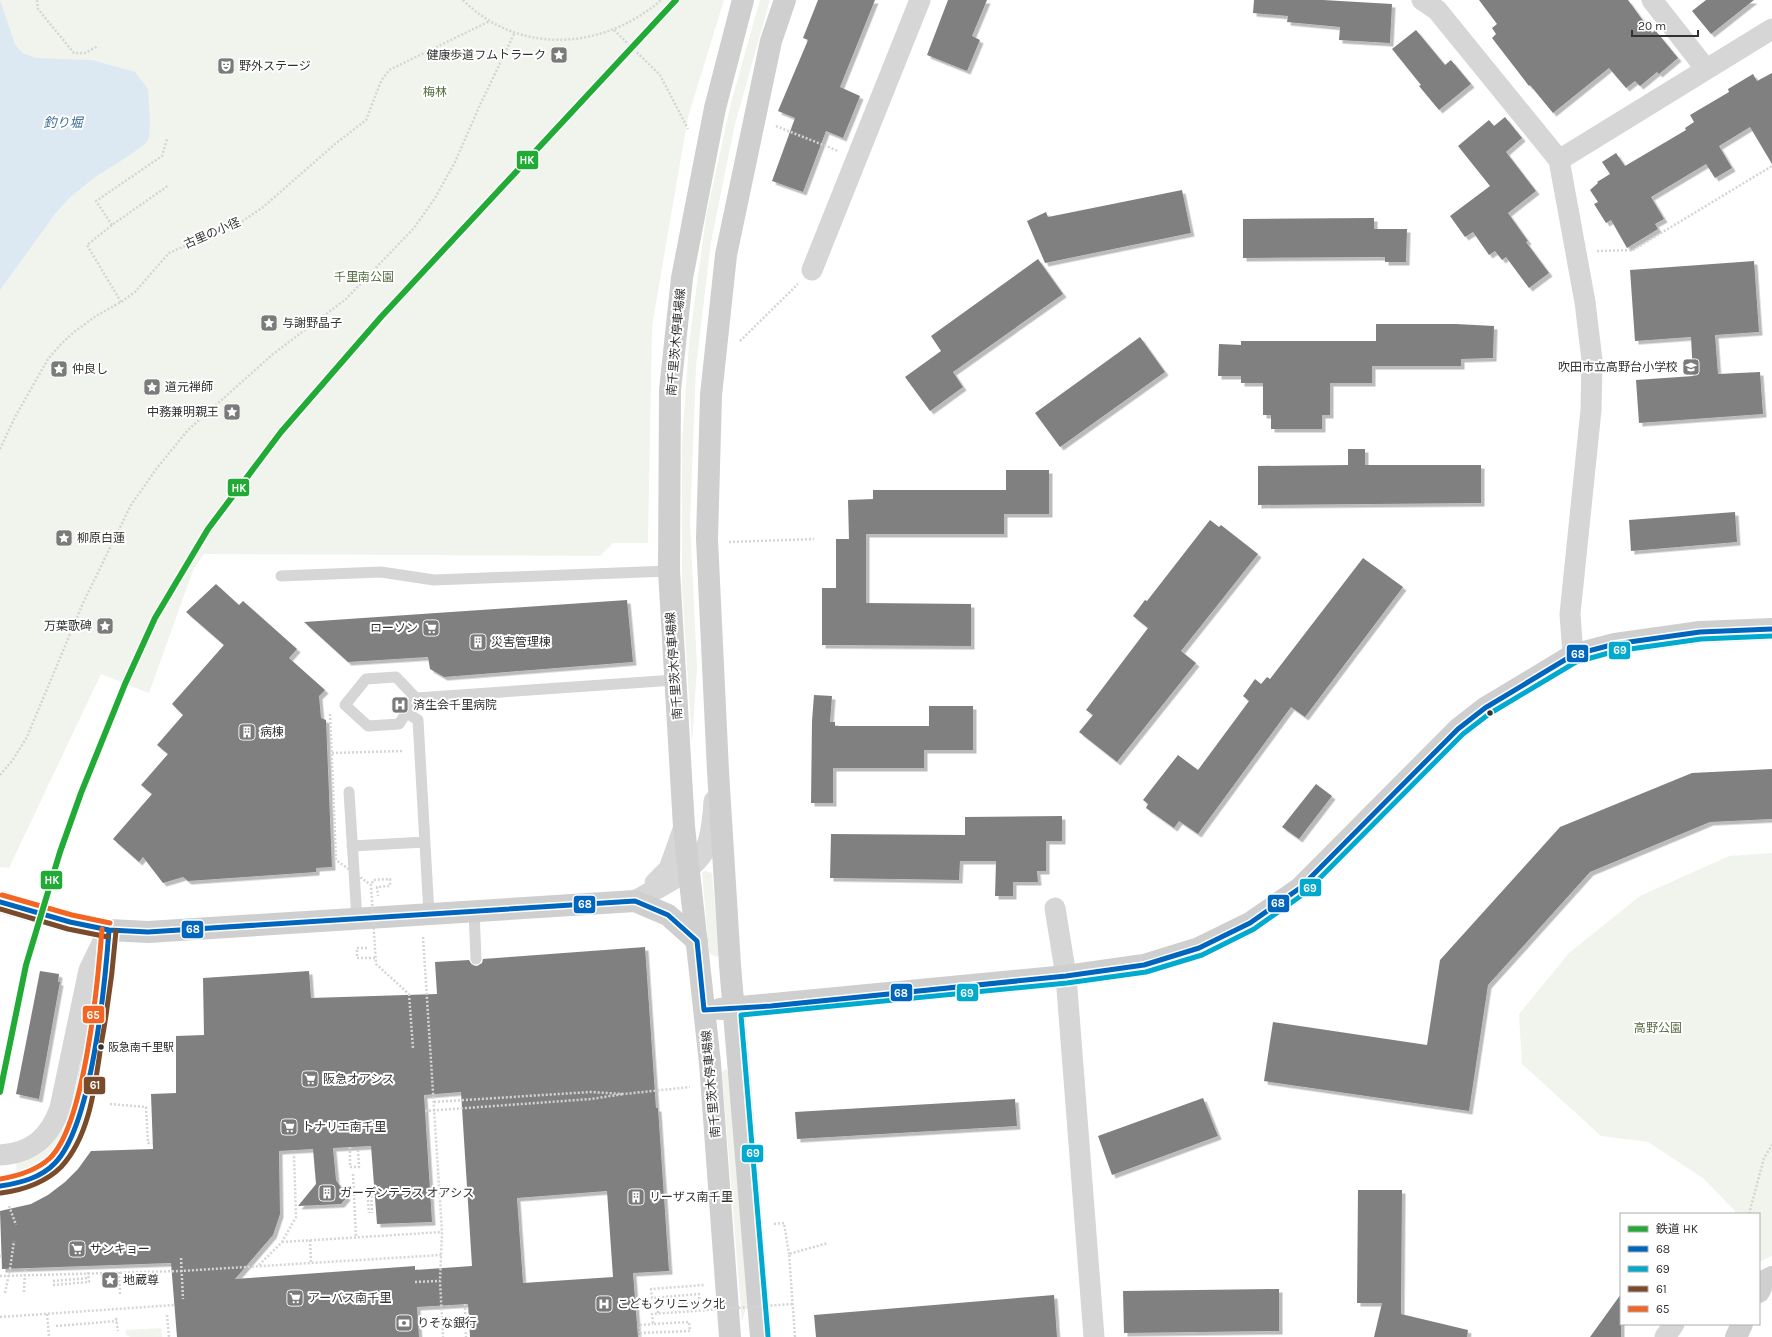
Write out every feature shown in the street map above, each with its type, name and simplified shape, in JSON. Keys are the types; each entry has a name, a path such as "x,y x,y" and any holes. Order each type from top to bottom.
{"main road":[{"name":"南千里茨木停車場線","path":"730,1337 710,1063 684,827 669,571 670,390 682,278 715,108 743,0"},
{"path":"761,1337 733,1008 718,771 707,539 710,395 726,256 771,41 785,0"},
{"path":"704,1010 1066,976 1144,965 1199,948 1250,923 1300,888 1458,728 1485,708 1573,655 1615,644 1685,634 1772,629"},
{"path":"0,902 70,922 109,930 148,932 636,901 668,915 697,942"},
{"path":"1736,1337 1742,1325"}],"street":[{"path":"812,270 920,0"},
{"path":"1422,0 1437,10 1559,160 1585,302 1592,360 1591,410 1570,614 1573,655"},
{"path":"1652,0 1706,70"},
{"path":"1559,160 1772,29"},
{"path":"636,901 689,869 705,850 712,824 718,771"},
{"path":"636,901 670,868 684,827"},
{"path":"1055,908 1066,976 1094,1337"},
{"path":"0,1155 20,1152 36,1143 54,1124 60,1108 89,970 109,930"},
{"path":"4,1195 21,1183 37,1175 60,1157 70,1140 84,1102 106,973 109,930"},
{"path":"1665,1337 1673,1325"}],"lane":[{"path":"281,576 381,572 434,580 669,571"},
{"path":"396,677 416,698 399,724 368,726 345,705 366,679 396,677"},
{"path":"416,698 675,680"},
{"path":"407,713 418,720 429,914"},
{"path":"349,792 357,919"},
{"path":"352,846 425,842"},
{"path":"474,911 476,959"}],"path":[{"path":"37,0 38,9 74,53 85,52 98,46"},
{"path":"463,0 490,21 515,32 538,38 564,40 589,37 614,30 639,18 661,0"},
{"name":"古里の小径","path":"0,449 48,359 74,332 96,316 135,292 169,252 222,231 251,216 366,120 381,81 389,70 490,21"},
{"path":"614,30 660,75 690,133"},
{"path":"0,775 12,761 30,731 83,603 136,499 157,468 188,430 273,354 346,299 414,228 435,198 455,162 515,32"},
{"path":"773,125 857,159"},
{"path":"112,225 96,201 162,156 166,139"},
{"path":"1590,251 1633,250 1772,166"},
{"path":"121,302 87,245 112,225 169,185"},
{"path":"736,345 812,270"},
{"path":"727,542 814,539"},
{"path":"332,753 402,751 402,737 418,737"},
{"path":"332,762 336,860 371,886"},
{"path":"378,897 377,887 390,886 390,879 374,880 371,886 376,964 409,994 413,1048"},
{"path":"423,937 442,1232 440,1281 443,1337"},
{"path":"367,948 357,948 357,958 376,958"},
{"path":"424,1110 591,1099 695,1087"},
{"path":"434,1102 590,1092 624,1094"},
{"path":"110,1104 146,1107 148,1143 153,1143"},
{"path":"1749,1213 1764,1158 1772,1145"},
{"path":"350,1147 350,1167 359,1166 358,1150"},
{"path":"259,1266 282,1242 296,1217 294,1155"},
{"path":"352,1174 356,1237"},
{"path":"367,1188 370,1213 371,1188"},
{"path":"4,1195 16,1225"},
{"path":"784,1223 789,1254 795,1337"},
{"path":"282,1242 442,1232"},
{"path":"310,1240 311,1262"},
{"path":"5,1293 14,1241"},
{"path":"789,1254 828,1243"},
{"path":"0,1276 88,1272 181,1271 441,1255"},
{"path":"180,1258 183,1299"},
{"path":"24,1292 25,1268"},
{"path":"86,1279 88,1272"},
{"path":"118,1272 120,1294"},
{"path":"53,1281 86,1279"},
{"path":"53,1285 86,1279"},
{"path":"415,1282 440,1281"},
{"path":"658,1313 658,1305 699,1302 699,1294 652,1298 651,1289 710,1285"},
{"path":"465,1304 466,1336"},
{"path":"653,1324 652,1314 658,1313 793,1304"},
{"path":"0,1317 175,1305"},
{"path":"47,1314 49,1337"},
{"path":"167,1315 169,1337"},
{"path":"56,1326 109,1322 117,1320 118,1331"},
{"path":"640,1333 690,1331 689,1322 640,1325 640,1333 640,1337"}],"green space":[{"name":"千里南公園","path":"0,0 724,0 688,117 652,326 648,543 613,543 600,556 204,554 194,568 149,693 101,674 9,868 0,867"},
{"path":"760,0 770,0 735,124 711,242 696,367 690,522 697,666 692,744 682,587 682,442 689,344 706,216 731,103"},
{"name":"高野公園","path":"1772,853 1772,1256 1760,1262 1760,1213 1735,1213 1735,1211 1703,1178 1648,1142 1601,1136 1522,1064 1519,1014 1569,953 1640,896 1729,856"},
{"path":"706,871 712,873 719,955 716,957 709,953 702,872"},
{"path":"725,1069 729,1072 748,1300 742,1322 722,1072"},
{"path":"67,1124 58,1142 43,1160 27,1170 17,1174 16,1162 58,1134"},
{"path":"161,1328 162,1337 131,1337 126,1335 126,1330"}],"water":[{"name":"釣り堀","path":"0,0 15,44 22,53 36,58 92,60 135,72 148,89 150,121 149,137 146,143 95,177 69,198 55,214 0,290"}],"building":[{"path":"818,0 875,0 840,87 860,96 843,138 826,131 803,192 772,181 795,118 778,111 808,40 803,38"},
{"path":"948,0 987,0 972,36 980,40 967,71 927,55"},
{"path":"1254,0 1323,0 1392,4 1390,43 1339,40 1340,27 1287,22 1288,16 1253,13"},
{"path":"1479,0 1628,0 1652,33 1655,30 1678,58 1659,74 1657,72 1640,86 1635,81 1626,88 1609,68 1553,113 1530,85 1529,86 1492,38 1496,34 1492,28 1497,24"},
{"path":"1706,0 1754,0 1711,34 1692,11"},
{"path":"1416,30 1445,65 1451,60 1471,84 1439,110 1392,49"},
{"path":"1772,73 1772,164 1750,127 1719,146 1732,168 1715,178 1706,164 1651,197 1664,219 1655,224 1658,229 1627,248 1611,220 1606,223 1594,204 1598,202 1590,190 1598,183 1597,182 1610,174 1602,162 1616,153 1625,166 1686,130 1685,128 1694,122 1690,115 1729,92 1728,89 1753,74 1757,81"},
{"path":"1505,117 1522,138 1506,152 1536,191 1508,213 1528,241 1526,242 1549,273 1529,288 1506,257 1502,260 1495,251 1489,255 1473,232 1465,237 1450,216 1490,186 1458,146 1489,120 1494,126"},
{"path":"1182,190 1191,233 1045,263 1027,221 1046,212 1048,217"},
{"path":"1374,218 1374,229 1407,229 1406,262 1385,262 1385,257 1243,258 1243,219"},
{"path":"1038,259 1063,294 953,372 963,387 930,411 905,377 941,351 931,336"},
{"path":"1754,261 1759,332 1715,335 1718,374 1760,372 1763,414 1639,423 1636,380 1693,376 1691,337 1635,341 1630,270"},
{"path":"1376,324 1456,324 1494,326 1493,358 1461,359 1461,366 1372,366 1372,383 1330,383 1330,415 1322,415 1322,429 1271,429 1271,415 1263,415 1263,383 1241,383 1241,376 1218,376 1219,344 1241,345 1241,341 1376,341"},
{"path":"1140,337 1165,372 1060,447 1035,413"},
{"path":"1348,449 1365,449 1365,465 1481,465 1481,503 1258,505 1258,466 1348,465"},
{"path":"1006,470 1049,470 1049,514 1004,514 1004,534 866,534 866,603 971,604 971,646 822,645 822,588 836,588 836,539 849,539 848,500 873,499 873,490 1006,490"},
{"path":"1735,512 1737,542 1631,551 1629,520"},
{"path":"1210,520 1219,527 1221,525 1258,554 1181,651 1196,663 1117,762 1079,732 1093,715 1086,710 1148,628 1133,616 1145,600 1147,601"},
{"path":"1363,558 1403,587 1305,717 1291,707 1198,834 1179,821 1174,828 1146,808 1148,804 1143,800 1178,755 1198,770 1249,701 1243,696 1255,679 1261,684 1267,677 1270,679"},
{"name":"病棟","path":"216,584 239,605 243,601 297,649 289,658 325,690 319,696 321,718 326,720 332,867 316,868 316,872 188,881 183,877 163,883 143,857 139,862 113,839 152,794 141,785 168,754 157,745 183,715 172,704 224,645 186,612"},
{"name":"災害管理棟","path":"627,600 633,662 444,677 430,669 428,657 348,662 304,622"},
{"path":"814,695 832,696 830,722 835,722 835,726 929,726 929,706 973,706 973,750 924,750 924,768 833,768 833,803 811,803 812,721"},
{"path":"1772,769 1772,819 1710,822 1590,872 1488,985 1469,1111 1264,1081 1273,1022 1427,1045 1440,960 1560,827 1692,773"},
{"path":"1316,784 1332,796 1299,839 1282,827"},
{"path":"1062,816 1062,841 1046,841 1046,871 1037,871 1038,882 1013,882 1013,896 995,896 996,861 960,861 959,880 830,878 831,834 965,835 965,817"},
{"path":"645,947 669,1271 633,1273 638,1337 470,1337 468,1304 417,1307 419,1337 177,1337 171,1263 2,1269 0,1211 31,1204 48,1195 65,1182 78,1169 91,1151 153,1149 151,1094 176,1093 176,1036 204,1035 203,978 309,971 311,998 437,994 435,962 469,960 472,965 477,966 482,963 483,959","holes":["461,1092 472,1266 415,1270 415,1266 235,1279 273,1235 280,1214 279,1151 313,1149 316,1184 298,1206 341,1204 347,1197 336,1180 333,1148 371,1146 377,1224 432,1222 424,1095","607,1191 613,1277 523,1283 517,1198"]},
{"path":"40,971 59,974 58,982 60,982 39,1099 16,1094"},
{"path":"1203,1098 1218,1136 1112,1175 1098,1136"},
{"path":"1015,1099 1017,1126 797,1139 795,1112"},
{"path":"1358,1190 1402,1190 1401,1314 1468,1330 1467,1337 1374,1337 1382,1303 1357,1303"},
{"path":"1279,1289 1279,1331 1124,1333 1123,1291"},
{"path":"1054,1295 1057,1337 816,1337 814,1315"},
{"path":"1620,1295 1621,1337 1590,1337"}],"rail line":[{"name":"HK","path":"0,1092 26,965 60,852 81,793 125,684 155,618 208,529 281,432 381,317 676,0"}],"transit line":[{"name":"68","path":"0,902 70,922 109,930 148,932 635,901 668,915 697,941 704,1010 771,1006 1066,976 1144,965 1199,948 1250,923 1300,888 1458,729 1485,708 1573,655 1615,644 1700,632 1772,629"},
{"name":"69","path":"768,1336 741,1015 1067,983 1146,972 1202,955 1254,929 1305,893 1463,734 1489,714 1576,662 1616,651 1701,639 1772,636"},
{"name":"65","path":"2,895 72,915 110,923"},
{"name":"61","path":"0,909 68,929 108,937"},
{"name":"65","path":"0,1179 33,1170 45,1163 62,1141 72,1115 81,1084 88,1050 102,929"},
{"name":"68","path":"0,1186 37,1176 55,1163 68,1144 78,1118 87,1087 94,1052 100,1017 109,930"},
{"name":"61","path":"1,1193 25,1188 55,1173 71,1154 79,1140 90,1109 96,1077 110,988 116,931"}],"place":[{"name":"健康歩道フムトラーク","path":"559,55"},
{"name":"野外ステージ","path":"226,66"},
{"name":"与謝野晶子","path":"269,323"},
{"name":"吹田市立高野台小学校","path":"1691,367"},
{"name":"仲良し","path":"59,369"},
{"name":"道元禅師","path":"152,387"},
{"name":"中務兼明親王","path":"232,412"},
{"name":"柳原白蓮","path":"64,538"},
{"name":"万葉歌碑","path":"105,626"},
{"name":"ローソン","path":"431,628"},
{"name":"災害管理棟","path":"478,642"},
{"name":"済生会千里病院","path":"400,705"},
{"name":"病棟","path":"247,732"},
{"name":"阪急南千里駅","path":"101,1047"},
{"name":"阪急オアシス","path":"310,1079"},
{"name":"トナリエ南千里","path":"289,1127"},
{"name":"ガーデンテラス オアシス","path":"327,1193"},
{"name":"リーザス南千里","path":"636,1197"},
{"name":"サンキョー","path":"77,1249"},
{"name":"地蔵尊","path":"110,1280"},
{"name":"アーバス南千里","path":"295,1298"},
{"name":"こどもクリニック北","path":"604,1304"},
{"name":"りそな銀行","path":"404,1323"}],"park label":[{"name":"梅林","path":"435,92"}]}
